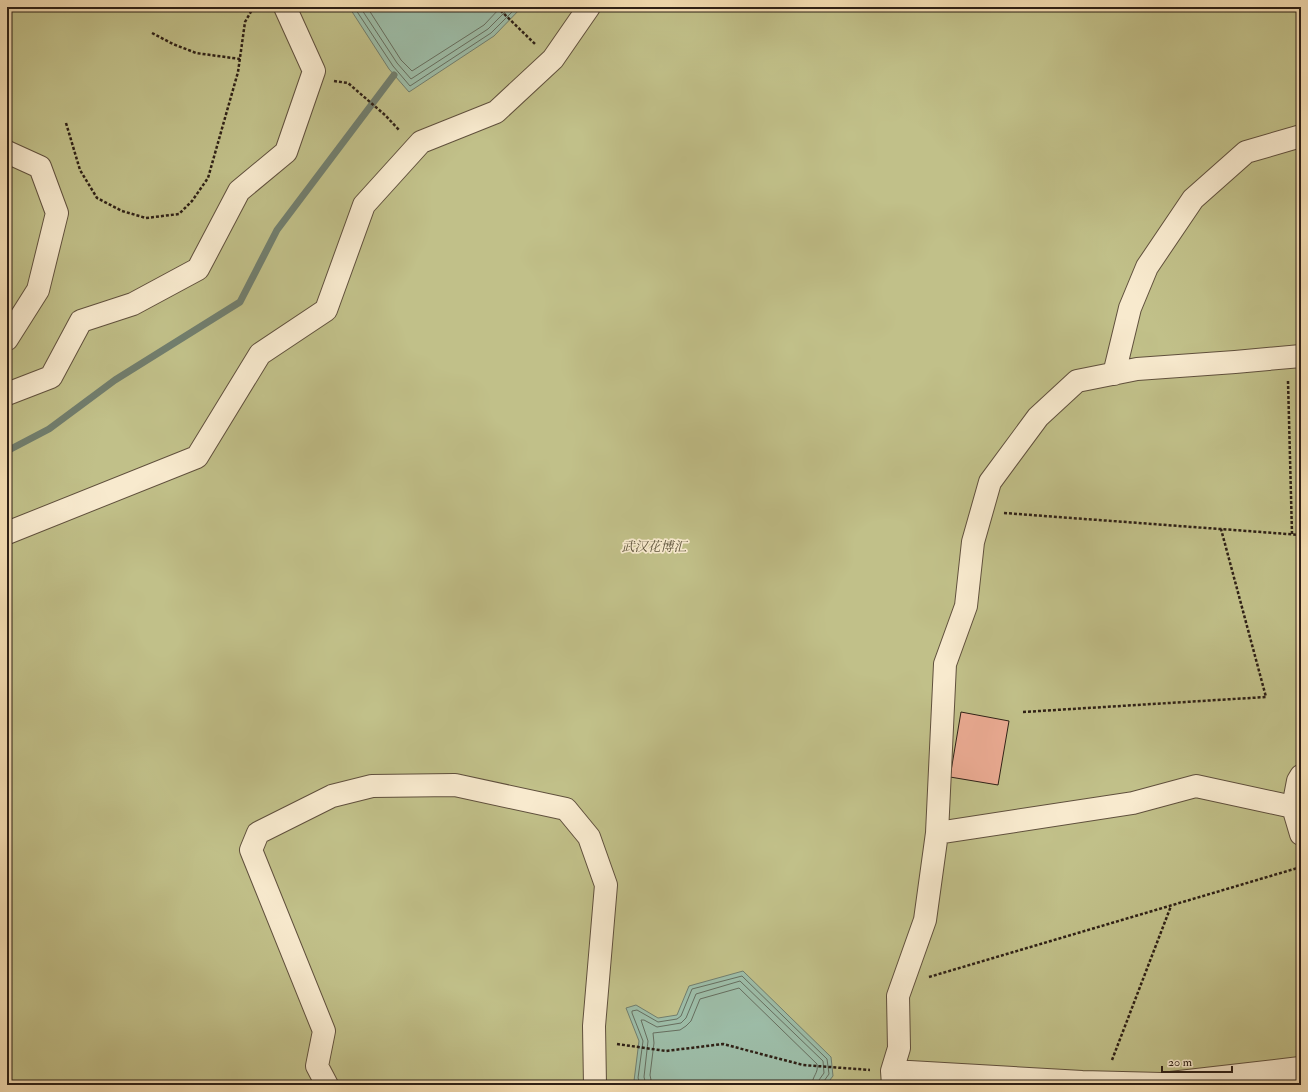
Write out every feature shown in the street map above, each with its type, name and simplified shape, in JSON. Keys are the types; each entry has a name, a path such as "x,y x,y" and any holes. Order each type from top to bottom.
{"street":[{"path":"7,394 51,377 81,321 132,304 198,269 240,192 286,152 314,71 285,7"},
{"path":"7,532 197,457 260,354 326,310 364,206 421,142 496,112 552,59 589,7"},
{"path":"1114,374 1130,308 1146,267 1192,199 1246,152 1301,136"},
{"path":"7,152 40,167 57,213 38,290 7,340"},
{"path":"1294,356 1137,369 1077,381 1038,417 990,482 973,542 966,606 945,664 937,833 925,920 898,996 899,1048 892,1078 967,1076 1162,1084 1300,1068 1300,1085"},
{"path":"1301,776 1298,781 1293,808 1301,834"},
{"path":"327,1085 317,1066 324,1031 251,850 258,833 332,796 372,786 455,785 566,809 589,837 606,884 594,1026 595,1085"},
{"path":"937,833 1133,803 1196,786 1293,808"}],"path":[{"path":"66,123 80,170 97,198 122,211 146,218 179,214 192,201 208,178 238,72 245,22 253,8 256,7"},
{"path":"497,7 528,39"},
{"path":"152,32 173,44 196,53 240,59"},
{"path":"348,83 385,115"},
{"path":"1292,534 1294,356"},
{"path":"982,512 1301,535"},
{"path":"1023,712 1266,697 1221,529"},
{"path":"902,985 1301,866"},
{"path":"1103,1082 1171,905"},
{"path":"594,1041 666,1051 723,1044 803,1066 892,1078"}],"green space":[{"name":"武汉花博汇","path":"7,7 1301,7 1301,1085 7,1085"}],"water":[{"path":"349,7 522,7 494,36 409,92 389,69"},
{"path":"743,971 831,1057 833,1076 826,1085 638,1085 634,1081 639,1041 626,1008 636,1005 658,1018 677,1015 689,986"}],"building":[{"path":"961,712 1009,721 998,785 950,777"}],"waterway":[{"path":"7,451 49,429 115,380 240,302 277,230 394,75"}]}
